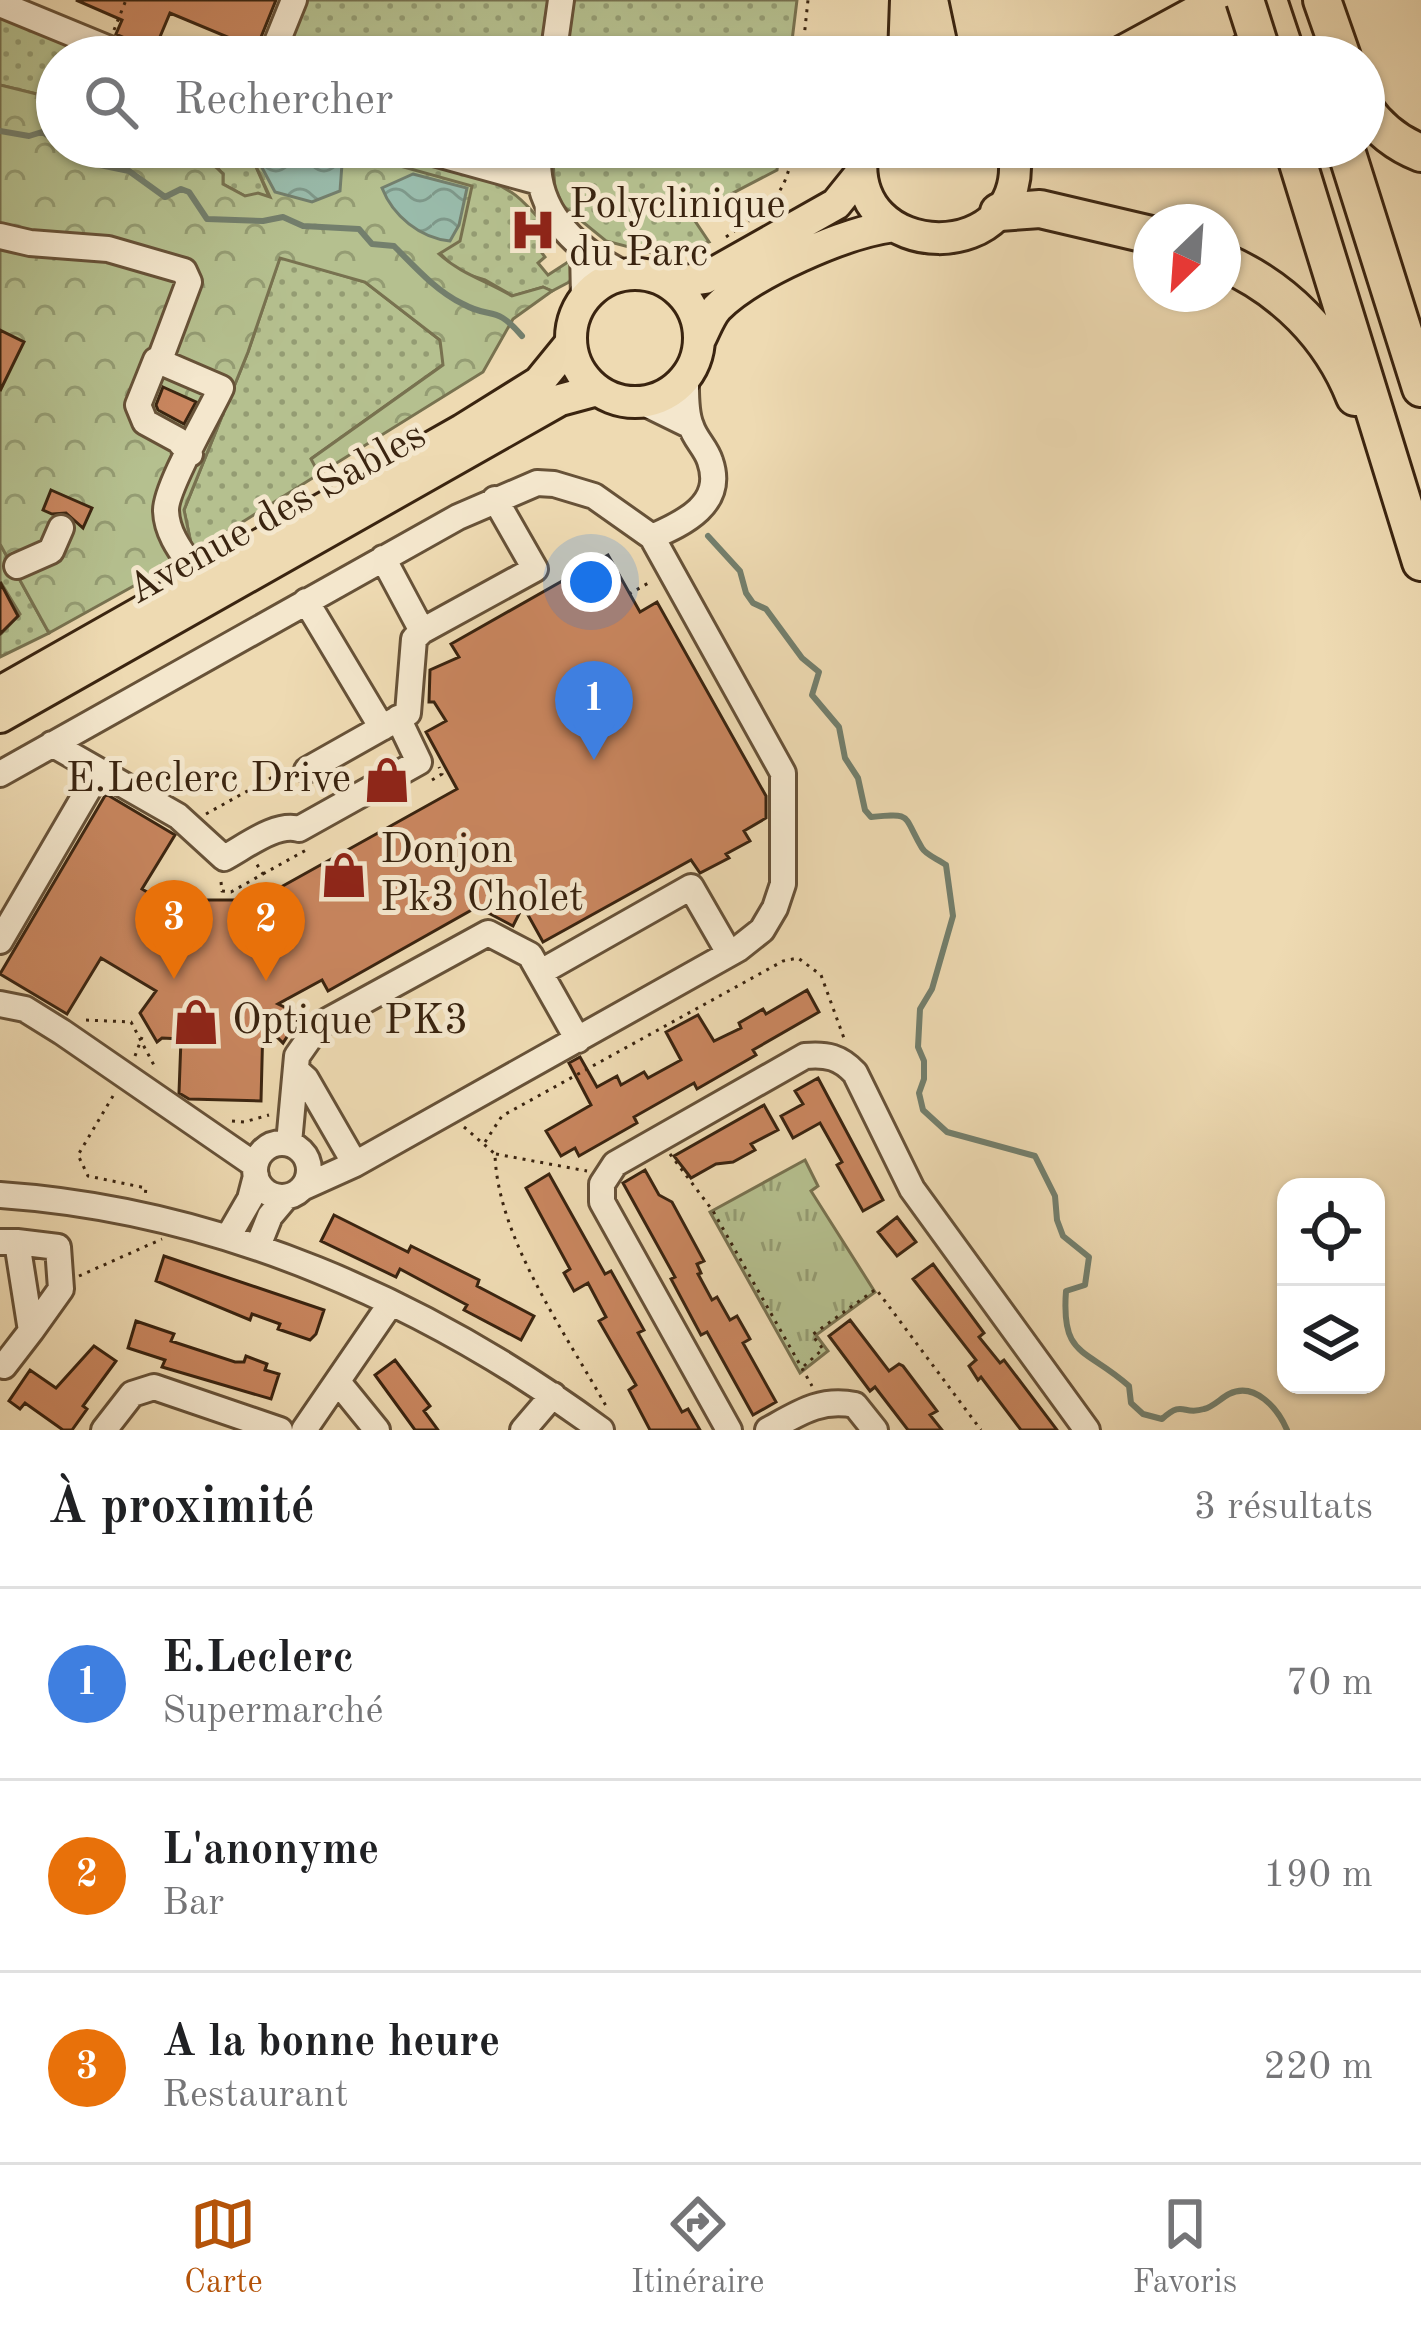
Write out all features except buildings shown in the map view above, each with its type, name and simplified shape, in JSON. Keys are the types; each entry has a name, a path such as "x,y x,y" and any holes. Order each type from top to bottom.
{"highway":[{"path":"908,36 909,0"},
{"path":"929,0 937,36"},
{"path":"1245,0 1292,36"},
{"path":"1268,0 1296,36"},
{"path":"1297,0 1301,36"},
{"path":"1385,131 1421,153"},
{"path":"1299,168 1416,545"},
{"path":"1324,168 1421,476"},
{"path":"1352,168 1421,388"},
{"path":"999,212 1040,209 1133,231"},
{"path":"1241,273 1284,298 1317,330 1347,377 1395,507 1416,545"}],"main road":[{"path":"1151,36 1217,0"},
{"path":"1201,36 1268,0"},
{"path":"670,284 704,278 836,205 857,168"},
{"path":"863,168 867,194 894,226 914,237 938,241 961,238 982,228 999,212 1016,168"},
{"path":"699,341 692,308 670,284 641,273 602,282 584,298 575,312 570,344 579,370 597,391 627,402 667,394 686,377 718,307 820,247 894,226"},
{"name":"Avenue des Sables","path":"0,692 383,477 539,382 570,344"},
{"name":"Avenue des Sables","path":"0,717 560,400 597,391"}],"street":[{"path":"279,36 294,0"},
{"path":"556,36 561,0"},
{"path":"0,4 77,36"},
{"path":"488,168 538,182"},
{"path":"538,168 538,182 550,212 583,249 626,274"},
{"path":"0,236 107,249 184,272 189,282 159,362"},
{"path":"583,249 584,298"},
{"path":"190,454 178,440 145,422 138,406 156,360 221,388 190,454 167,496 166,515 177,547 200,579"},
{"path":"652,537 681,525 703,508 710,493 711,462 691,426 686,377"},
{"path":"642,402 691,426"},
{"path":"0,774 383,558 495,499 536,483 572,487 594,496 652,537 783,773 783,884 761,930 578,1040 355,1164 295,1192 263,1190 246,1155 25,1009 0,1004"},
{"path":"304,765 409,713 414,639 535,569 495,499"},
{"path":"17,566 51,551 61,528"},
{"path":"383,558 422,631"},
{"path":"52,744 188,825 224,858 289,826 299,830 418,762 306,601"},
{"path":"87,725 109,764 107,774"},
{"path":"0,940 95,778 107,774"},
{"path":"541,972 691,887 733,951"},
{"path":"289,1143 297,1056 317,1026 488,933 530,955 578,1040"},
{"path":"729,1430 602,1202 602,1184 615,1164 659,1138 805,1056 823,1054 843,1061 855,1073 912,1189 1087,1430"},
{"path":"296,1070 306,1079 355,1164"},
{"path":"228,1237 250,1199 255,1170 271,1144 289,1143 309,1161 308,1180 270,1216 258,1246"},
{"path":"0,1195 141,1215 258,1246 391,1303 499,1360 600,1429"},
{"path":"1,1367 31,1330 61,1289 62,1279 58,1247 8,1242 31,1330"},
{"path":"304,1430 391,1303"},
{"path":"338,1382 377,1430"},
{"path":"104,1430 131,1394 154,1387 280,1430"},
{"path":"523,1430 553,1395"},
{"path":"768,1430 820,1403 855,1405 874,1430"}],"path":[{"path":"121,36 126,0"},
{"path":"804,36 808,0"},
{"path":"188,825 304,765"},
{"path":"222,892 231,892 263,874 246,846"},
{"path":"220,870 222,900"},
{"path":"484,1142 502,1117 783,961 798,958 821,975 845,1040 843,1061"},
{"path":"69,1019 131,1022 158,1076"},
{"path":"141,1215 146,1189 88,1176 78,1155 125,1077 148,1026"},
{"path":"226,1121 244,1122 272,1114"},
{"path":"436,1118 469,1129 495,1154 502,1209 517,1244 609,1412 600,1429"},
{"path":"659,1138 713,1211 820,1403"},
{"path":"495,1154 607,1175"},
{"path":"62,1279 87,1274 160,1243 169,1221"},
{"path":"802,1367 823,1349 812,1335 876,1289 981,1430"}],"green space":[{"path":"303,0 552,0 546,36 288,36"},
{"path":"574,0 797,0 793,36 569,36"},
{"path":"0,13 56,36 36,36 36,94 0,85"},
{"path":"0,85 36,94 36,168 216,168 223,174 223,184 245,196 270,197 257,168 407,168 472,186 460,241 439,254 512,296 543,287 552,291 513,319 483,372 319,474 311,459 443,365 440,340 365,282 280,258 184,510 193,553 49,633 0,544"},
{"path":"218,168 257,168 270,199 245,196 223,184"},
{"path":"353,168 459,168 491,181 525,203 545,225 539,249 545,257 538,263 548,275 571,260 573,280 552,291 543,287 513,296 459,272"},
{"path":"554,168 777,168 691,215 709,242 663,256 606,241 562,205"},
{"path":"280,257 365,282 440,340 444,364 312,458 319,474 193,553 184,510 248,352"},
{"path":"0,544 49,633 0,657 0,635 20,614 0,581"},
{"path":"805,1160 818,1186 811,1191 875,1292 816,1335 828,1351 800,1373 710,1212"}],"water":[{"path":"262,168 342,168 340,191 312,202 275,192"},
{"path":"413,174 467,188 459,225 450,241 418,230 387,198 382,188"}],"waterway":[{"path":"0,131 36,134"},
{"path":"114,168 129,171 165,197 181,189 189,192 207,219 283,217 303,226 359,229 372,244 394,246 453,299 499,316 522,336"},
{"path":"708,536 740,571 753,603 766,609 802,658 819,672 812,695 839,727 865,810 871,817 905,818 924,850 946,865 953,916 932,989 920,1009 923,1110 947,1132 1035,1156 1055,1196 1063,1236 1089,1257 1085,1285 1066,1291 1065,1313 1072,1340 1129,1386 1131,1403 1143,1414 1162,1419 1175,1410 1197,1411 1229,1394 1248,1391 1272,1406 1287,1430"}],"place":[{"name":"Polyclinique du Parc","path":"533,230"},
{"name":"E.Leclerc","path":"594,760"},
{"name":"E.Leclerc Drive","path":"387,780"},
{"name":"Donjon Pk3 Cholet","path":"344,875"},
{"name":"A la bonne heure","path":"174,979"},
{"name":"L'anonyme","path":"266,981"},
{"name":"Optique PK3","path":"196,1022"}]}
